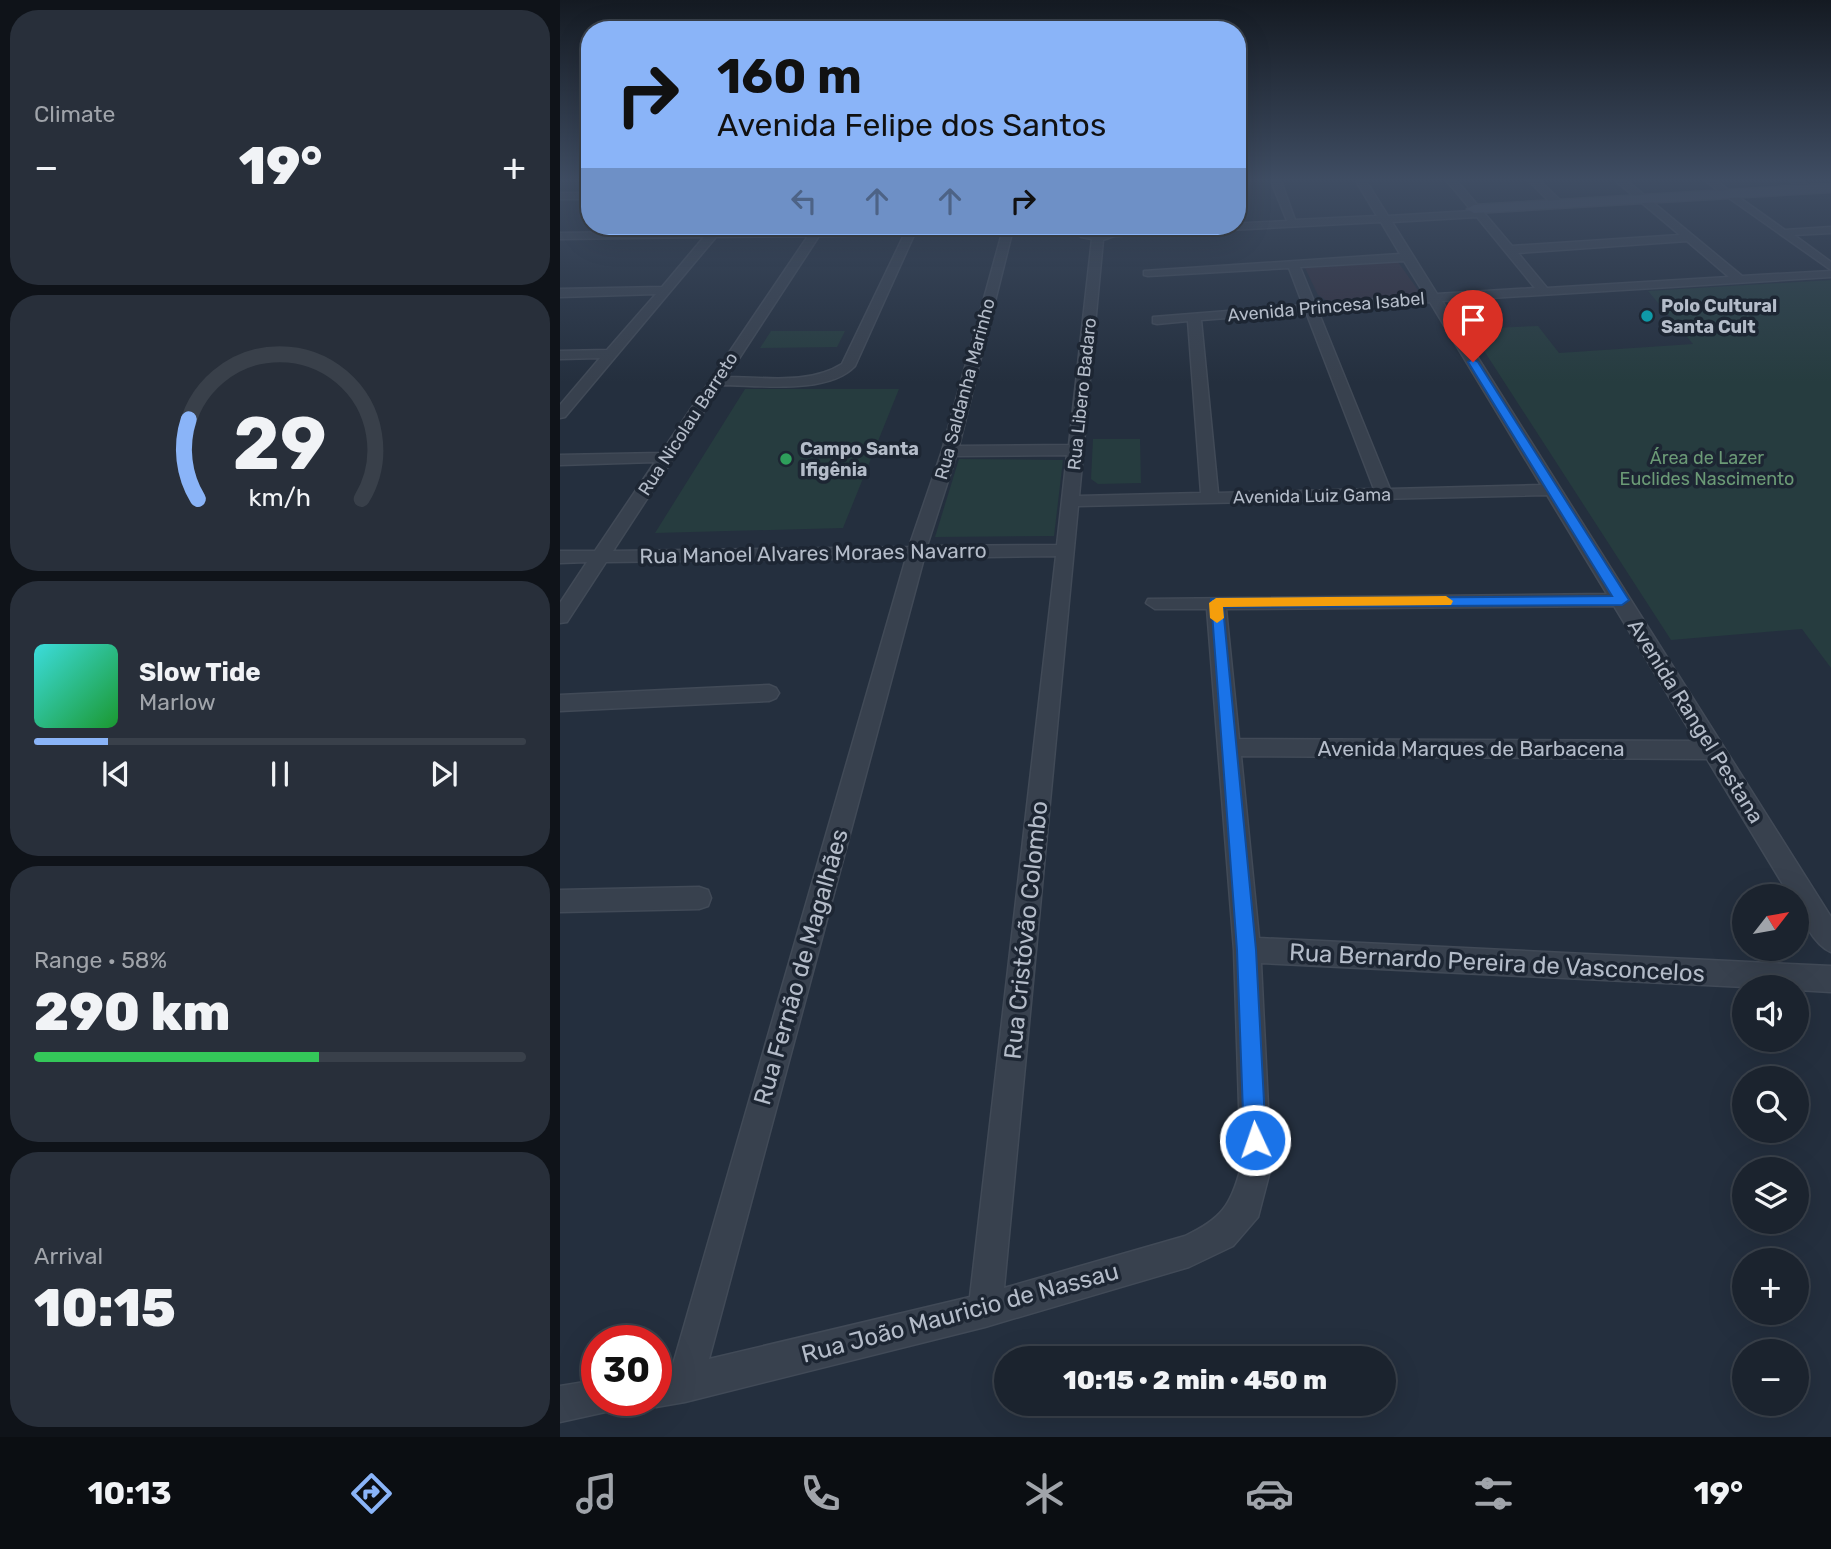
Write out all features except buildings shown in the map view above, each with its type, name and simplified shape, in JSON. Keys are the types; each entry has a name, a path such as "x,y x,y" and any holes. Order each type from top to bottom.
{"street":[{"path":"560,414 701,248"},
{"name":"Rua Nicolau Barreto","path":"560,617 805,248"},
{"path":"717,381 816,379 841,373 848,366 903,248"},
{"name":"Rua Saldanha Marinho","path":"917,550 950,451 1003,248"},
{"name":"Rua Libero Badaro","path":"1066,550 1096,248"},
{"name":"Avenida Rangel Pestana","path":"1402,248 1831,940"},
{"path":"1507,250 1536,248"},
{"path":"1699,248 1740,280"},
{"path":"1804,248 1831,267"},
{"path":"1507,250 1544,291"},
{"path":"1148,273 1407,257"},
{"path":"1293,264 1384,494"},
{"name":"Avenida Princesa Isabel","path":"1157,320 1311,310 1433,298 1831,274"},
{"path":"560,293 665,290"},
{"path":"1194,317 1210,498"},
{"path":"560,355 611,354"},
{"path":"950,451 1076,450"},
{"path":"560,460 667,457"},
{"name":"Avenida Luiz Gama","path":"1071,502 1554,490"},
{"name":"Rua Fernão de Magalhães","path":"672,1384 917,550"},
{"name":"Rua Manoel Alvares Moraes Navarro","path":"560,557 1066,550"},
{"name":"Rua Cristóvão Colombo","path":"985,1310 1066,550"},
{"path":"1155,603 1622,600"},
{"path":"1216,603 1247,950"},
{"path":"560,703 769,694"},
{"name":"Avenida Marques de Barbacena","path":"1228,747 1713,750"},
{"path":"560,901 699,898"},
{"name":"Rua João Mauricio de Nassau","path":"672,1387 985,1310 1189,1251 1222,1235 1247,1206 1256,1167 1247,950"},
{"name":"Rua Bernardo Pereira de Vasconcelos","path":"1247,950 1831,979"},
{"path":"560,1404 581,1401"}],"shaded area":[{"path":"1398,262 1418,290 1413,295 1327,301 1318,295 1305,268"}],"green space":[{"name":"Área de Lazer Euclides Nascimento","path":"1831,280 1831,668 1802,629 1671,640 1470,329 1538,326 1559,353 1693,344 1648,291"},
{"path":"771,331 845,331 837,347 760,348"},
{"name":"Campo Santa Ifigênia","path":"745,389 899,389 843,528 655,533"},
{"path":"1093,439 1140,439 1141,483 1098,484 1091,479"},
{"path":"959,459 1063,460 1054,536 935,537"}],"slow traffic":[{"path":"1217,618 1216,603 1446,601"}],"place":[{"name":"Polo Cultural Santa Cult","path":"1647,316"},
{"name":"Campo Santa Ifigênia","path":"786,459"}],"route":[{"path":"1255,1140 1247,950 1216,603 1622,600 1473,362"}]}
